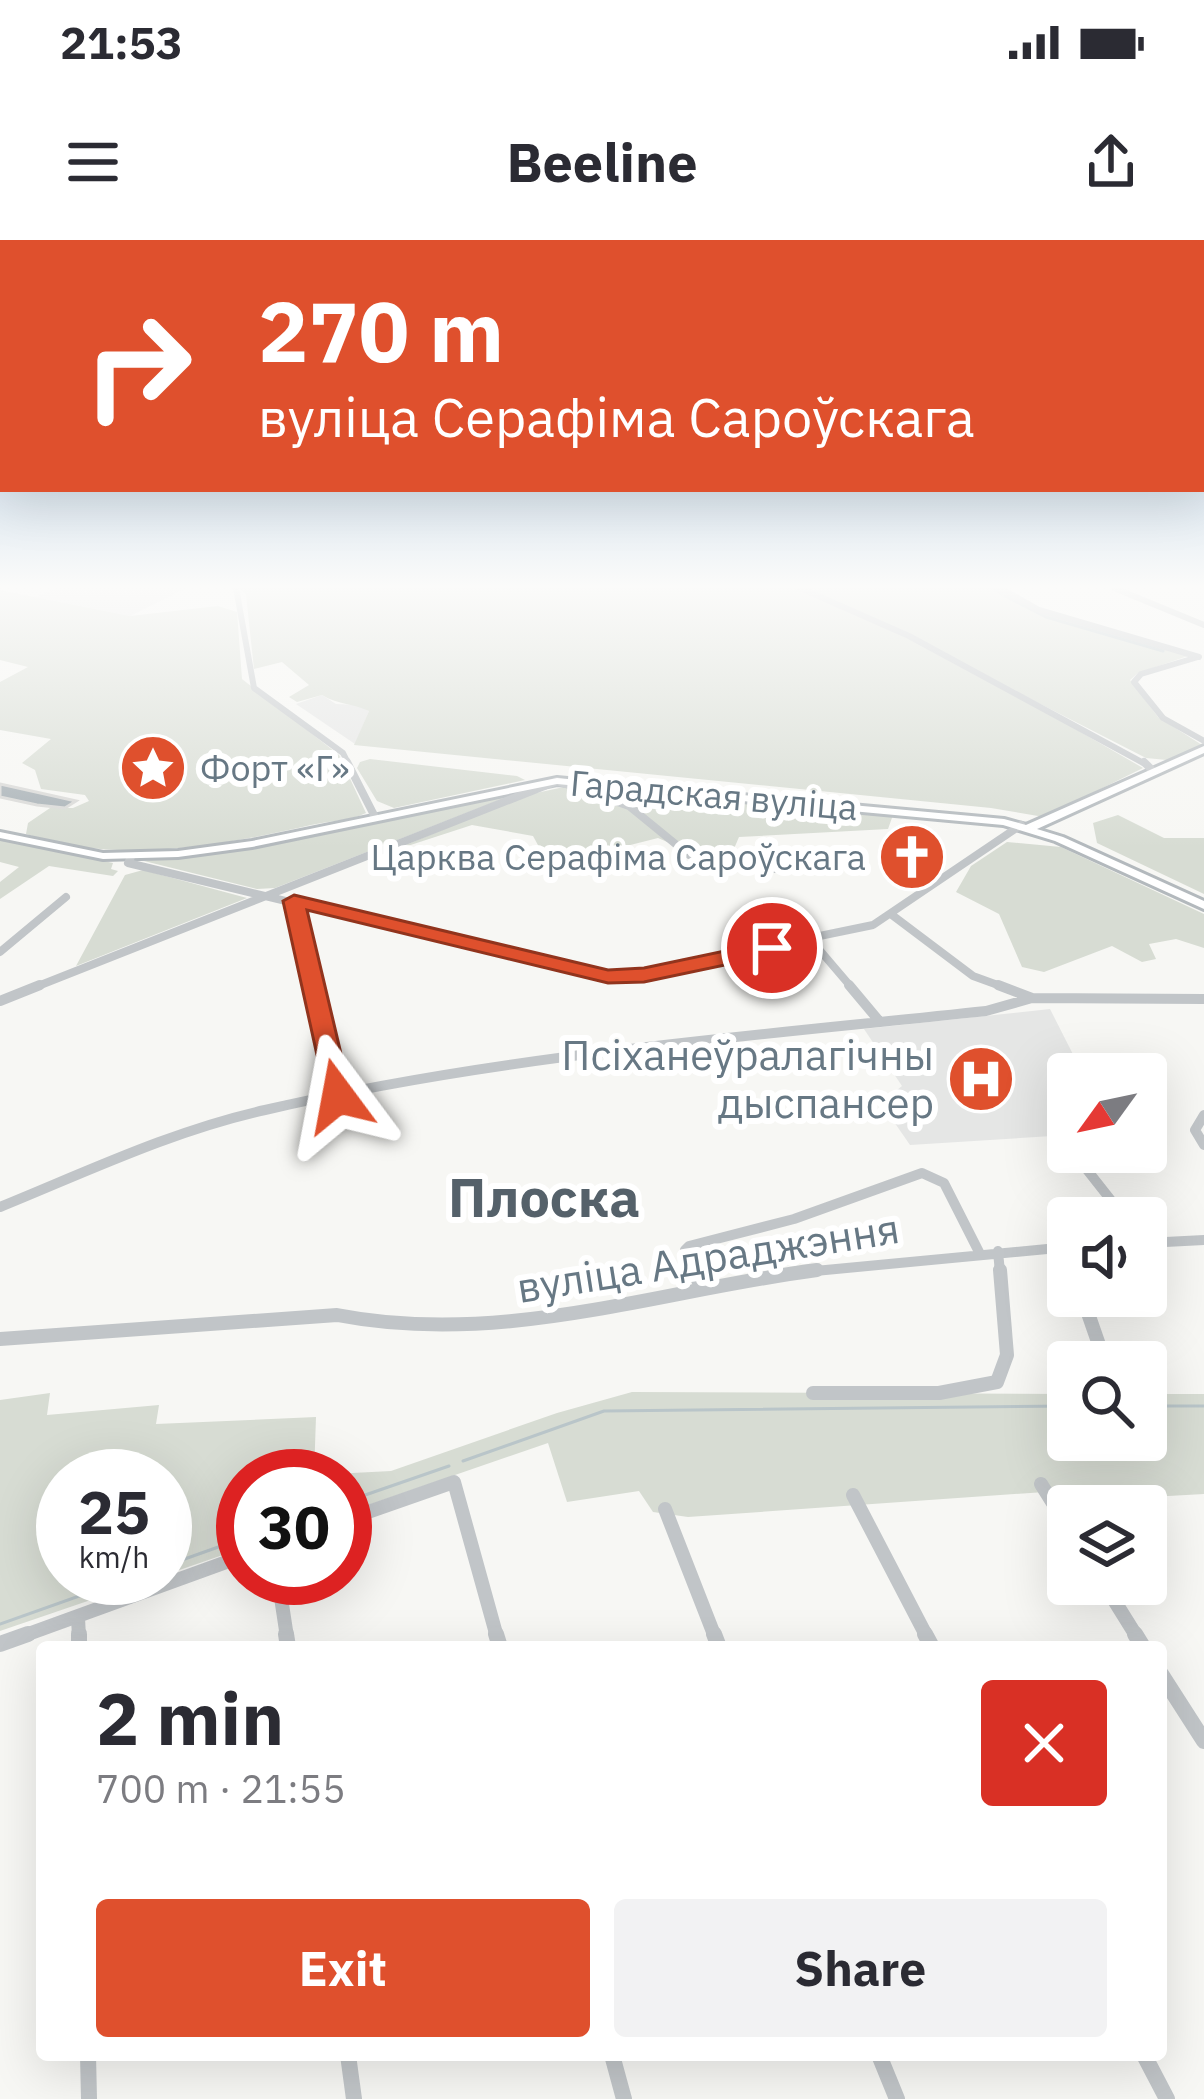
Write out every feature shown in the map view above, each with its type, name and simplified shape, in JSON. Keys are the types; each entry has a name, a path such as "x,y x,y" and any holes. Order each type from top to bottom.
{"main road":[{"path":"1025,827 1204,745"},
{"name":"Гарадская вуліца","path":"0,835 79,853 131,857 230,848 557,781 1025,827 1204,905"}],"street":[{"path":"252,675 254,688 344,753 375,817"},
{"path":"982,675 1140,758 1168,763"},
{"path":"1140,675 1134,682 1162,718 1204,745"},
{"path":"1140,758 1151,770"},
{"path":"0,1001 557,781 627,805 677,852 714,858 752,853"},
{"path":"131,857 128,863 608,976 644,975 873,926 1025,827"},
{"path":"0,952 66,897"},
{"path":"294,901 338,1096"},
{"path":"892,915 973,976 1032,998"},
{"path":"811,940 880,1022"},
{"path":"0,1207 209,1124 538,1060 996,1009 1032,998 1204,999"},
{"path":"1204,1115 1195,1130 1204,1145"},
{"path":"701,1287 685,1250 689,1246 794,1219 922,1173 944,1183 979,1252"},
{"path":"1090,1173 1108,1197"},
{"path":"1167,1242 1201,1241 1204,1256"},
{"name":"вуліца Адраджэння","path":"0,1339 270,1317 520,1324 701,1287 979,1252 1047,1250"},
{"path":"813,1393 968,1391 997,1383 1007,1355 998,1251"},
{"path":"372,1511 454,1482 498,1641"},
{"path":"1041,1484 1047,1494"},
{"path":"853,1495 929,1641"},
{"path":"665,1509 717,1641"},
{"path":"0,1644 216,1566"},
{"path":"282,1605 287,1641"},
{"path":"1117,1605 1139,1641"},
{"path":"78,1618 79,1641"},
{"path":"1167,1683 1204,1741"},
{"path":"88,2061 89,2099"},
{"path":"349,2061 354,2099"},
{"path":"614,2061 624,2099"},
{"path":"881,2061 897,2099"},
{"path":"1147,2061 1167,2099"}],"shaded area":[{"path":"14,675 242,675 339,755 366,813 241,840 168,849 96,849 26,834 28,823 50,808 73,808 89,801 85,795 41,789 35,770 22,763 51,739 0,730 0,682"},
{"path":"297,675 981,675 1143,768 1044,817 354,745 369,711 322,695 297,702 289,697 309,685"},
{"path":"983,675 1136,675 1130,680 1158,717 1202,745 1167,760 1146,758"},
{"path":"322,695 336,704 369,711 355,744 296,704"},
{"path":"370,759 525,780 394,808 377,801 357,768"},
{"path":"573,785 893,815 888,829 739,837 733,851 693,853 658,838 563,862 544,856 533,836 472,825 386,853 527,795"},
{"path":"506,792 507,797 275,888 257,889 144,861"},
{"path":"1118,815 1164,838 1204,838 1204,894 1097,843 1093,823"},
{"path":"0,839 113,863 111,869 118,871 113,876 49,866 0,899 0,882 19,867 0,862"},
{"path":"1007,842 1061,847 1204,914 1204,948 1176,939 1149,944 1156,959 1142,962 1112,946 1044,972 1022,967 999,914 956,892 971,866"},
{"path":"143,870 247,898 76,966 125,875"},
{"name":"Псіханеўралагічны дыспансер","path":"1050,1009 1072,1053 1047,1053 1047,1136 910,1145 881,1103 902,1086 864,1029"},
{"path":"632,1392 1047,1394 1047,1461 1167,1461 1167,1394 1204,1394 1204,1494 1167,1496 1167,1485 1047,1485 1047,1492 688,1517 653,1512 639,1491 567,1502 548,1443 372,1504 372,1472 391,1471"},
{"path":"50,1393 47,1415 159,1405 156,1424 316,1417 315,1449 216,1449 216,1557 192,1566 192,1449 36,1449 36,1605 76,1605 0,1631 0,1400"}],"building":[{"path":"0,784 76,801 65,808 0,797"}],"waterway":[{"path":"463,1461 604,1411 1047,1406"},
{"path":"1167,1406 1204,1406"},
{"path":"372,1493 449,1466"},
{"path":"192,1556 216,1548"},
{"path":"0,1624 54,1605"}],"place":[{"name":"Форт «Г»","path":"153,768"},
{"name":"Царква Серафіма Сароўскага","path":"912,857"},
{"name":"Псіханеўралагічны дыспансер","path":"981,1079"}],"district":[{"name":"Плоска","path":"544,1198"}],"route":[{"path":"338,1096 294,901 585,974 632,977 772,948"}]}
